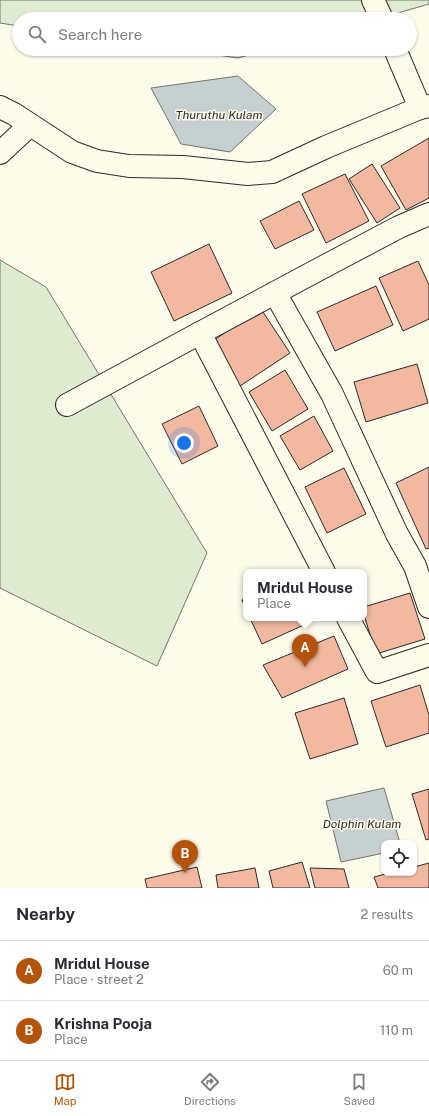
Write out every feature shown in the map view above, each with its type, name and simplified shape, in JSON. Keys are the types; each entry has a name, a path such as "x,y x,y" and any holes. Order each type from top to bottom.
{"street":[{"path":"373,0 379,12"},
{"path":"0,107 72,152 97,161 129,166 183,167 248,174 272,172 326,147 425,107 399,56"},
{"path":"0,153 30,125"},
{"path":"67,405 399,227 429,214"},
{"path":"275,293 332,394 397,534 422,564 429,607"},
{"path":"200,333 322,569"},
{"path":"350,621 377,672 429,655"}],"green space":[{"path":"0,0 429,0 429,4 401,12 12,12 12,25 0,23"},
{"path":"224,56 245,56 238,58"},
{"path":"0,260 46,287 207,553 157,666 0,588"}],"water":[{"name":"Thuruthu Kulam","path":"238,76 276,109 230,152 181,144 151,88"},
{"name":"Dolphin Kulam","path":"384,788 399,840 381,840 381,854 341,862 326,801"}],"building":[{"path":"429,138 429,198 406,210 381,166"},
{"path":"372,164 400,208 377,223 349,179"},
{"path":"345,174 369,221 326,243 302,194"},
{"path":"299,201 314,230 275,249 260,221"},
{"path":"209,244 232,293 174,321 151,272"},
{"path":"418,261 429,285 429,319 403,331 379,278"},
{"path":"376,286 393,325 335,351 317,312"},
{"path":"261,309 290,353 240,386 211,342"},
{"path":"417,364 428,403 366,422 354,382"},
{"path":"285,370 308,409 272,431 249,392"},
{"path":"199,406 218,446 182,464 162,424"},
{"path":"314,416 333,451 300,470 280,436"},
{"path":"429,467 429,548 426,549 396,483"},
{"path":"344,468 366,514 327,533 305,487"},
{"path":"410,593 425,639 376,654 366,621 367,606"},
{"path":"251,621 304,621 306,624 262,644"},
{"path":"334,636 348,669 282,698 263,665"},
{"path":"420,685 429,715 429,733 386,747 371,701"},
{"path":"344,698 358,744 310,759 295,713"},
{"path":"429,789 429,839 426,840 412,794"},
{"path":"302,862 310,888 273,888 269,871"},
{"path":"429,863 429,888 378,888 374,877 381,875 417,876 417,866"},
{"path":"197,867 202,888 147,888 145,879"},
{"path":"255,868 259,888 218,888 216,875"},
{"path":"310,868 344,869 349,888 315,888"}],"place":[{"name":"Mridul House","path":"305,667"},
{"name":"Krishna Pooja","path":"185,873"}]}
